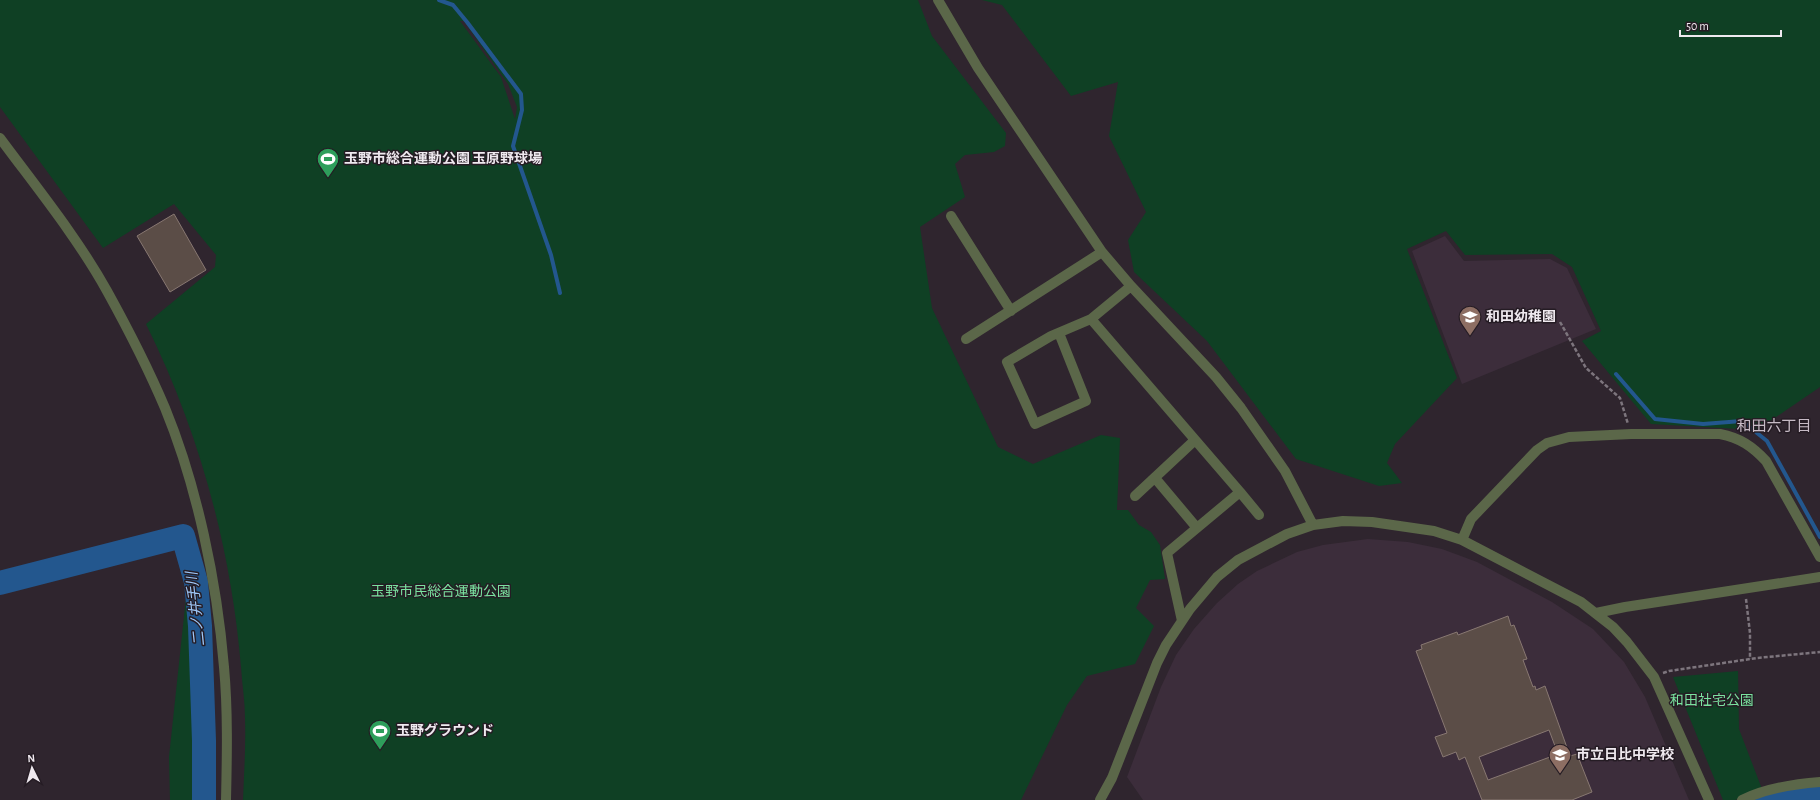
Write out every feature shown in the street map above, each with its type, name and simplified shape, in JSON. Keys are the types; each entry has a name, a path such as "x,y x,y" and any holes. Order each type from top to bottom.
{"street":[{"path":"938,0 978,68 1102,252 1131,286 1216,377 1241,408 1285,471 1313,525"},
{"path":"0,138 71,233 107,290 141,356 165,408 188,476 207,552 218,615 224,667 227,738 226,800"},
{"path":"951,216 1011,311"},
{"path":"966,339 1102,252"},
{"path":"1059,333 1086,401 1035,424 1007,362 1059,333 1091,319 1131,286"},
{"path":"1091,319 1260,515"},
{"path":"1462,540 1471,519 1537,450 1547,443 1569,437 1631,434 1720,434 1734,437 1746,442 1766,461 1820,557"},
{"path":"1135,496 1195,440"},
{"path":"1155,478 1197,528"},
{"path":"1182,621 1167,553 1240,492"},
{"path":"1100,800 1112,778 1157,663 1166,645 1182,621 1217,577 1238,560 1287,534 1313,525 1343,521 1372,522 1434,531 1462,540 1581,602 1596,613 1627,642 1654,678 1709,800"},
{"path":"1596,613 1625,607 1820,577"},
{"path":"1742,800 1752,795 1794,784 1820,782"}],"path":[{"path":"1560,322 1586,368 1620,398 1631,434"},
{"path":"1745,588 1750,633 1750,659"},
{"path":"1654,678 1669,671 1750,659 1820,652"}],"shaded area":[{"path":"1445,236 1464,261 1550,259 1567,268 1596,329 1462,384 1412,251"},
{"path":"1368,539 1408,542 1442,549 1477,562 1552,602 1593,629 1624,662 1645,697 1689,800 1143,800 1127,777 1161,687 1176,655 1194,629 1217,603 1238,584 1257,571 1297,552 1323,545"}],"green space":[{"name":"玉野市民総合運動公園","path":"0,0 918,0 932,36 1006,133 1005,146 994,152 965,155 955,164 965,197 920,227 932,308 998,447 1033,464 1101,435 1120,438 1117,510 1128,510 1139,525 1151,532 1160,545 1165,579 1150,580 1136,608 1154,626 1135,664 1087,676 1067,705 1021,800 243,800 245,738 244,699 236,622 221,534 197,448 182,406 146,324 215,267 216,255 174,204 103,248 0,107","holes":["460,21 464,21 508,84 517,107 515,119 501,77"]},
{"path":"982,0 1820,0 1820,387 1757,430 1651,424 1582,341 1601,331 1572,267 1552,254 1465,255 1446,231 1407,249 1457,378 1395,444 1387,463 1402,483 1379,486 1296,459 1207,341 1134,272 1128,240 1146,212 1109,136 1118,82 1071,96 1002,5"},
{"path":"187,588 197,590 204,624 212,717 211,800 170,800 169,757"},
{"name":"和田社宅公園","path":"1738,671 1739,729 1762,789 1735,800 1723,800 1673,677"}],"building":[{"path":"174,214 206,270 170,292 137,236"},
{"path":"1508,616 1511,626 1514,625 1527,659 1523,660 1533,687 1535,686 1536,690 1545,686 1570,756 1577,754 1592,792 1572,800 1482,800 1465,757 1459,760 1456,752 1443,757 1435,737 1447,733 1416,651 1422,649 1421,645 1457,632 1458,635","holes":["1549,730 1558,754 1488,780 1479,757"]}],"waterway":[{"path":"439,0 453,5 521,94 522,110 513,146 551,255 560,293"},
{"path":"1616,374 1655,419 1703,424 1742,421 1767,441 1820,537"},
{"name":"二ノ井手川","path":"0,583 183,536 196,582 200,626 204,741 204,800"},
{"path":"1765,800 1795,793 1820,791"}],"place":[{"name":"玉野市総合運動公園 玉原野球場","path":"328,178"},
{"name":"和田幼稚園","path":"1470,336"},
{"name":"玉野グラウンド","path":"380,750"},
{"name":"市立日比中学校","path":"1560,774"}],"district":[{"name":"和田六丁目","path":"1774,426"}]}
